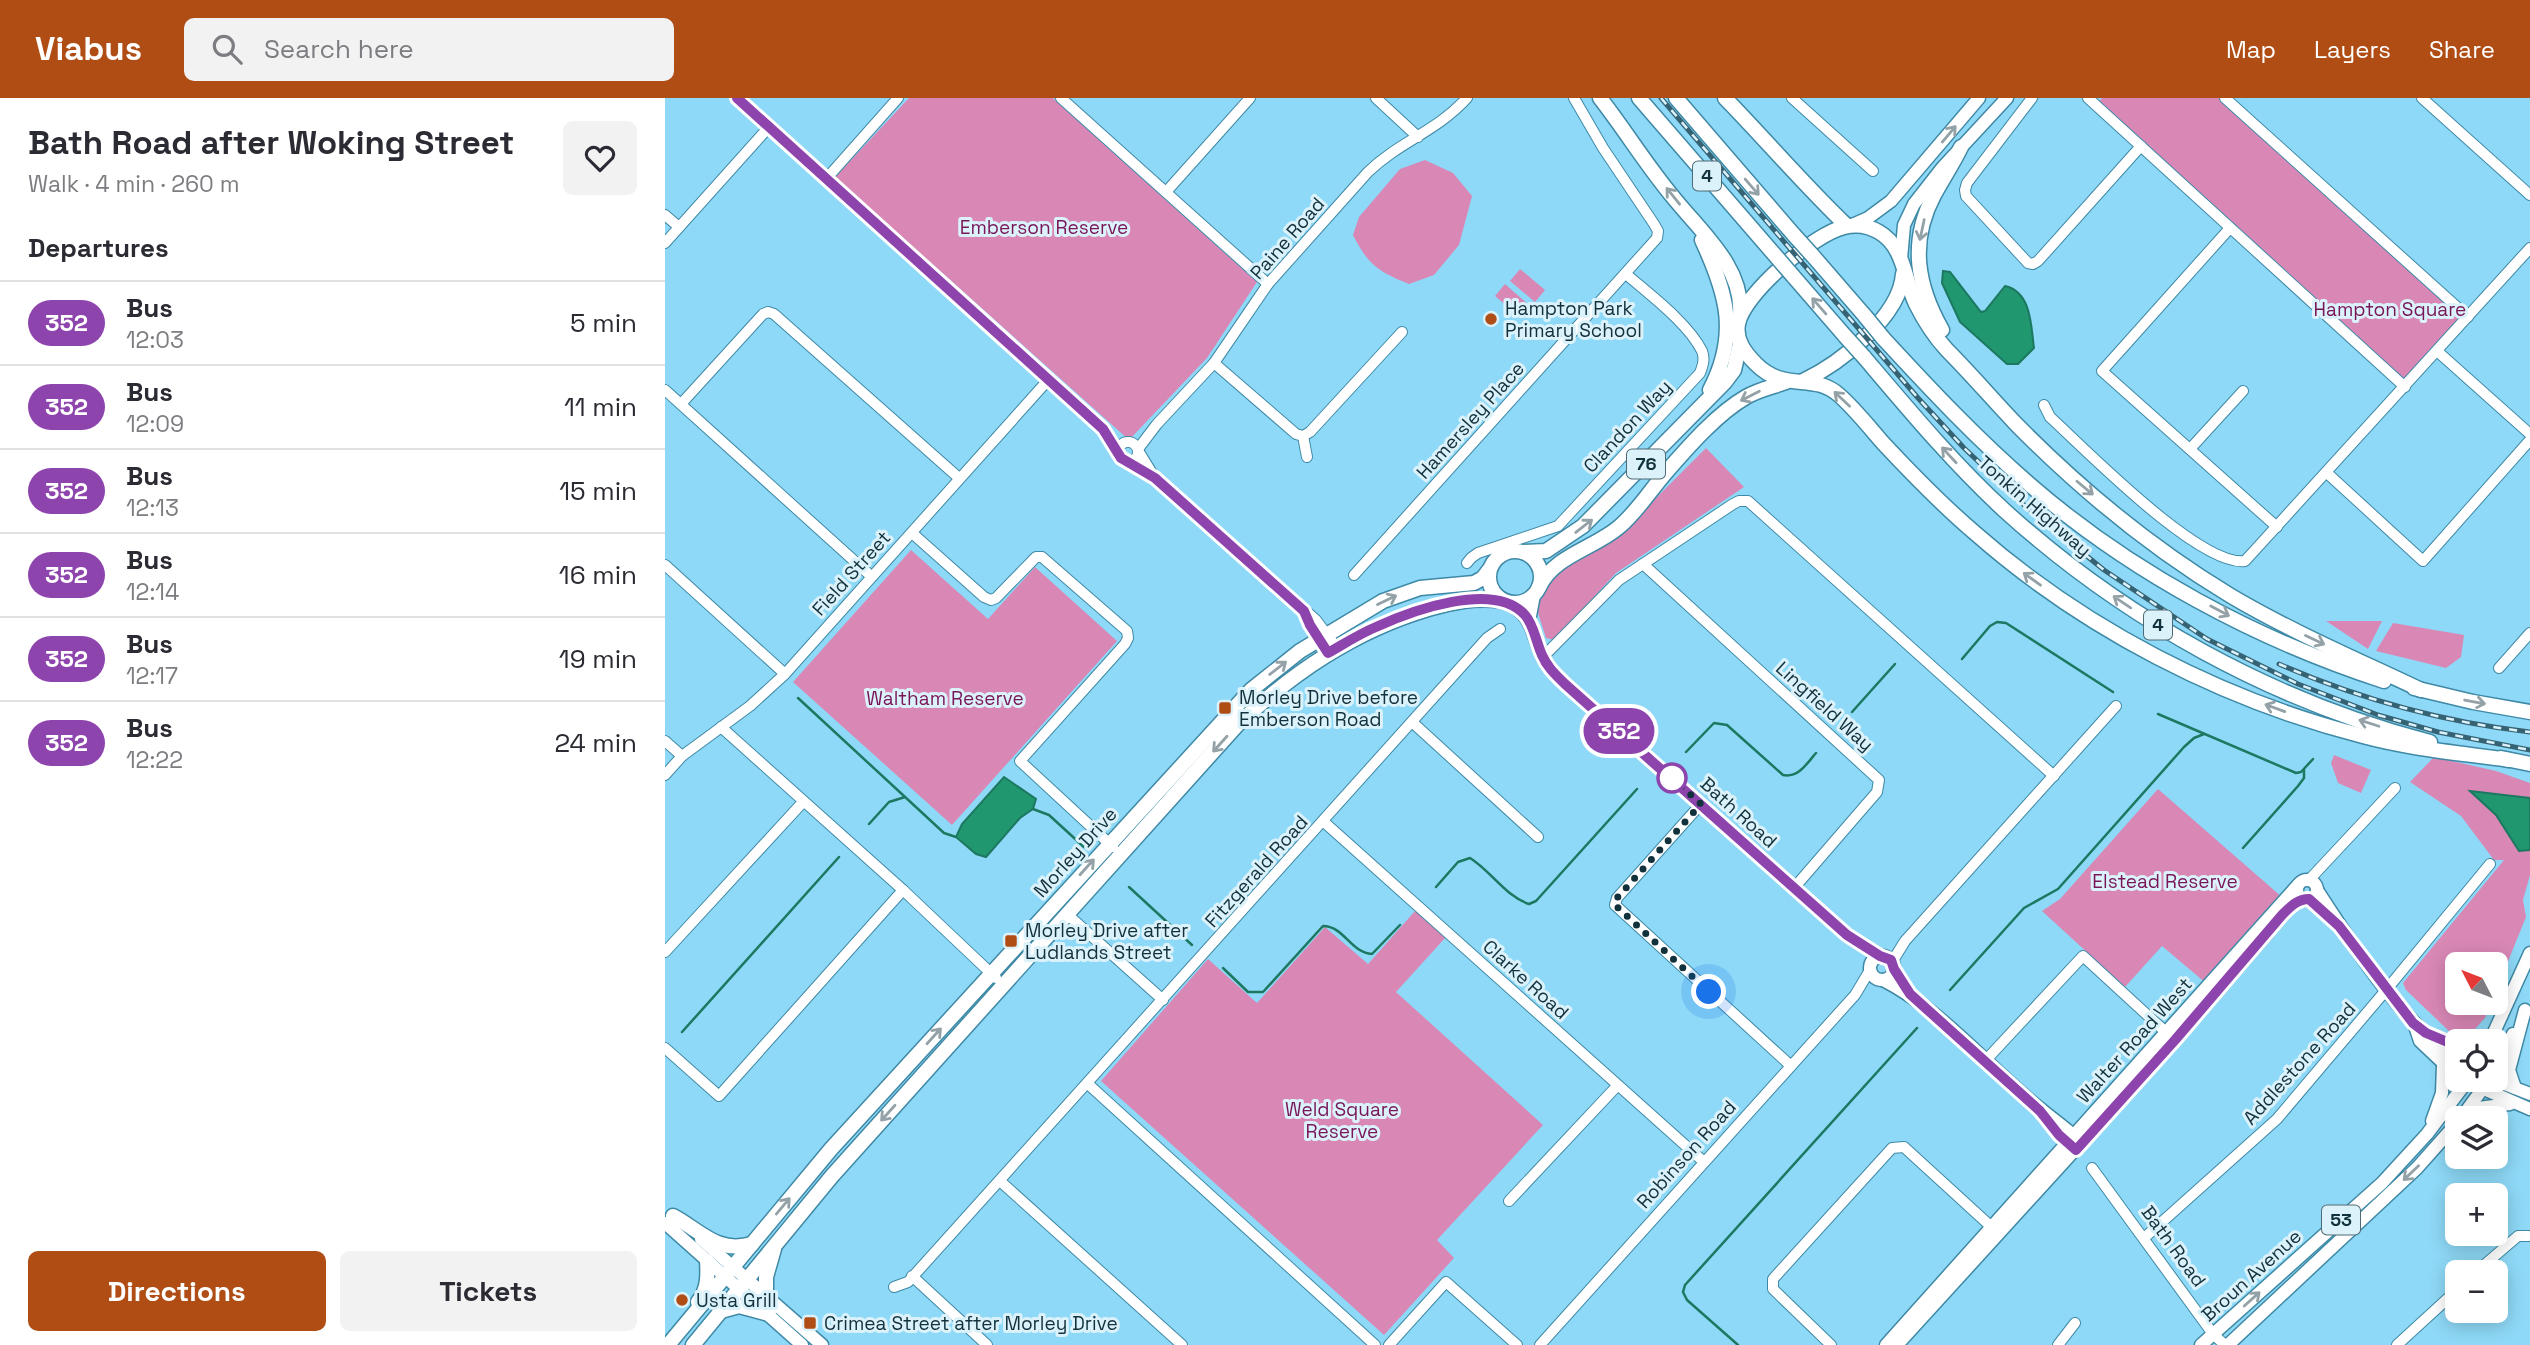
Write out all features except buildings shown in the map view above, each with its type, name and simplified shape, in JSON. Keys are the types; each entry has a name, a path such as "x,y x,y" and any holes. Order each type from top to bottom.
{"highway":[{"path":"1600,98 1673,198 1708,235 1731,275 1741,299 1740,316"},
{"name":"Tonkin Highway","path":"1639,98 1944,450 2004,510 2085,576 2164,629 2256,678 2335,712 2425,741 2530,764"},
{"name":"Tonkin Highway","path":"1676,98 1883,338 1942,401 2029,484 2072,519 2141,566 2238,620 2314,656 2421,690 2530,712"},
{"path":"1725,98 1769,142 1818,199 1849,226"},
{"path":"1961,147 1934,194 1923,220 1919,239 1919,267 1921,285 1932,312 1969,370"},
{"path":"1691,217 1720,277 1727,317 1727,335 1718,375 1707,397 1691,417"},
{"path":"1740,316 1757,293 1786,263 1820,238 1849,226 1866,227 1883,234 1894,246 1915,302 1946,348 2015,422 2070,475 2144,536 2232,597 2290,628 2421,690"},
{"path":"1802,382 1841,358 1876,325 1899,294 1902,263"},
{"name":"76","path":"1523,552 1546,551 1583,527 1691,417 1734,370 1740,344 1737,331 1740,316"},
{"path":"1740,344 1761,369 1786,382"},
{"name":"76","path":"1537,591 1559,562 1591,546 1620,526 1641,505 1666,472 1728,409 1751,394 1786,382 1802,382"},
{"path":"1802,382 1824,386 1840,396 1928,491 1975,533 2050,592 2119,636 2205,681 2314,722 2403,746 2509,760"},
{"path":"1506,552 1523,552 1531,556 1540,570 1537,591 1519,604 1504,601 1490,587 1489,570 1499,556 1506,552"},
{"name":"Morley Drive","path":"669,1345 831,1149 1243,698 1277,668 1383,601 1420,588 1474,583 1483,578 1489,570"},
{"name":"Morley Drive","path":"693,1345 832,1175 1069,915 1238,724 1290,678 1374,627 1397,618 1469,599 1504,601"},
{"path":"668,1216 691,1225 710,1241 732,1247 752,1244"},
{"path":"766,1295 766,1277 777,1242"},
{"path":"689,1322 690,1313 703,1296 708,1280 708,1261"},
{"path":"721,1311 740,1306 769,1314"}],"main road":[{"path":"1849,226 1878,212 1891,201 1979,98"},
{"path":"1902,263 1902,233 1908,214 1961,147 2007,98"},
{"path":"1529,621 1537,591"},
{"name":"Bath Road","path":"1504,601 1523,613 1529,621 1543,657 1550,669 1565,684 1847,935 1888,961 1910,994"},
{"path":"2309,890 2413,1023 2445,1049"},
{"name":"Walter Road West","path":"1886,1345 2309,890"},
{"name":"Bath Road","path":"1847,935 1876,974 1910,994 2040,1111 2066,1127 2075,1142"},
{"path":"2495,1029 2530,953"},
{"name":"Robinson Road","path":"1873,960 1888,961 1891,975 1876,974 1873,960"},
{"path":"2508,1043 2528,1005"},
{"path":"2515,1088 2509,1070 2528,1005"},
{"path":"2413,1023 2420,1041 2445,1067"},
{"path":"2426,1033 2445,1041"},
{"path":"2427,1134 2442,1093 2442,1065"},
{"path":"2508,1087 2530,1094"},
{"name":"Broun Avenue","path":"2201,1345 2382,1183 2427,1134 2454,1092"},
{"name":"Broun Avenue","path":"2470,1106 2481,1092"},
{"path":"2499,1092 2514,1104 2530,1109"},
{"path":"2496,1106 2514,1104"},
{"name":"Broun Avenue","path":"2227,1345 2410,1175 2445,1136"},
{"path":"668,1216 708,1261 730,1272"},
{"path":"668,1216 743,1284 769,1314 802,1345"},
{"name":"Walter Road West","path":"1897,1345 1995,1230"},
{"path":"743,1284 766,1295 822,1345"}],"street":[{"path":"737,98 1103,429 1121,458 1155,478 1304,611 1310,625 1324,637 1332,651"},
{"path":"827,178 898,98"},
{"path":"1061,98 1268,284"},
{"path":"1166,192 1250,98"},
{"path":"1376,98 1418,137"},
{"name":"Paine Road","path":"1138,450 1157,425 1214,363 1268,284 1368,172 1382,158 1451,116 1467,98"},
{"name":"Hamersley Place","path":"1354,575 1657,239 1658,231 1654,224 1603,148 1574,98"},
{"path":"1792,98 1874,171"},
{"path":"2032,98 1967,183 1965,190 1966,196 2028,263 2038,261 2141,146"},
{"path":"2088,98 2405,387"},
{"path":"2225,98 2468,317"},
{"path":"2422,98 2530,195"},
{"path":"665,243 769,127"},
{"path":"665,215 679,227"},
{"path":"2230,228 2102,371 2277,527"},
{"path":"2044,405 2050,417 2162,520 2225,560 2239,562 2251,556 2530,248"},
{"name":"Clandon Way","path":"1467,563 1478,553 1558,526 1700,373 1704,363 1703,352 1691,335 1626,274"},
{"path":"681,404 768,312 959,478"},
{"path":"1214,363 1296,434 1303,436 1310,432 1402,332"},
{"path":"2437,351 2530,434"},
{"name":"Field Street","path":"665,775 682,756 750,706 785,674 1049,379"},
{"path":"665,390 871,576"},
{"path":"2190,449 2243,391"},
{"name":"Paine Road","path":"1127,441 1157,425"},
{"path":"1103,429 1136,444 1155,478"},
{"path":"1303,436 1307,457"},
{"path":"2327,473 2423,561 2530,440"},
{"path":"1118,453 1121,445 1127,441"},
{"path":"1126,462 1134,460 1138,450"},
{"path":"1543,657 1607,590 1733,504 1744,500 1755,506 2055,776"},
{"path":"912,533 984,597 991,600 1035,557 1042,557 1127,631 1125,644 1020,761 1122,854"},
{"name":"Lingfield Way","path":"1643,564 1879,780 1877,792 1794,888"},
{"path":"665,565 785,674"},
{"name":"Fitzgerald Road","path":"894,1287 908,1282 1089,1084 1487,638 1500,629"},
{"path":"2499,668 2530,633"},
{"name":"Robinson Road","path":"1888,961 2116,706"},
{"path":"1412,722 1538,837"},
{"path":"721,727 1004,985"},
{"path":"665,741 682,756"},
{"name":"Walter Road West","path":"2309,890 2332,858 2395,788"},
{"path":"665,952 803,802"},
{"path":"1701,804 1617,898 1616,909 1791,1066"},
{"name":"Clarke Road","path":"1324,822 1704,1162"},
{"name":"Addlestone Road","path":"2144,1238 2277,1119 2490,864"},
{"path":"665,1048 719,1096 902,890"},
{"path":"1069,915 1163,1000"},
{"path":"1985,1061 2083,956 2171,1037"},
{"name":"Robinson Road","path":"1540,1345 1876,974"},
{"path":"1089,1084 1375,1345"},
{"path":"1509,1201 1617,1086"},
{"path":"1831,1345 1773,1289 1773,1279 1892,1148 1904,1147 1995,1230"},
{"name":"Bath Road","path":"2092,1168 2213,1334 2227,1345"},
{"path":"1000,1181 1182,1345"},
{"path":"2490,1260 2518,1236 2530,1236"},
{"path":"912,1276 987,1345"},
{"path":"1389,1345 1446,1282 1517,1345"},
{"path":"2397,1345 2445,1301"},
{"path":"2058,1345 2075,1323"}],"green space":[{"name":"Emberson Reserve","path":"909,98 1053,98 1257,282 1207,358 1129,440 835,177"},
{"name":"Hampton Square","path":"2102,98 2225,98 2468,317 2405,387 2096,105"},
{"path":"1425,160 1453,173 1472,196 1459,245 1434,275 1409,284 1390,276 1369,261 1353,235 1359,217 1400,169"},
{"path":"1520,269 1545,290 1535,302 1510,281"},
{"path":"1505,284 1530,306 1520,317 1495,296"},
{"path":"1706,448 1744,487 1616,573 1554,640 1546,638 1530,588 1533,581 1632,522"},
{"name":"Waltham Reserve","path":"911,550 988,619 1035,567 1117,641 952,825 793,682"},
{"path":"2326,621 2382,621 2368,649"},
{"path":"2393,623 2464,635 2461,657 2446,668 2376,651"},
{"path":"2334,755 2371,770 2361,793 2338,783 2331,763"},
{"path":"2434,757 2496,771 2530,783 2530,875 2523,900 2526,917 2508,961 2508,952 2445,952 2445,1015 2486,1015 2475,1029 2447,1029 2406,990 2403,983 2504,860 2494,860 2461,816 2410,782"},
{"name":"Elstead Reserve","path":"2158,789 2283,898 2207,984 2162,946 2125,987 2042,911 2060,899"},
{"name":"Weld Square Reserve","path":"1416,910 1446,937 1396,992 1543,1125 1437,1240 1454,1258 1384,1335 1101,1081 1208,959 1257,1003 1325,927 1368,964"}],"shaded area":[{"path":"1943,271 1950,272 1981,312 1985,311 2005,286 2021,295 2029,311 2034,348 2018,364 2007,364 1960,322 1942,283"},
{"path":"1004,777 1036,799 1033,809 1020,818 986,857 976,854 956,837 962,824"},
{"path":"2470,791 2530,798 2530,850 2519,851 2496,815"}],"waterway":[{"path":"1962,659 1990,626 1997,622 2006,623 2113,692"},
{"path":"1852,712 1895,664"},
{"path":"798,698 944,833 956,837"},
{"path":"2158,714 2296,773 2301,772 2313,759"},
{"path":"1686,752 1714,723 1727,725 1783,775 1798,772 1816,753"},
{"path":"1950,990 2024,908 2058,889 2184,747 2204,734"},
{"path":"2243,848 2298,786 2304,778 2304,770"},
{"path":"1436,887 1458,862 1470,858 1520,900 1529,904 1536,901 1637,789"},
{"path":"869,824 889,802 905,797"},
{"path":"1033,809 1049,815 1084,847"},
{"path":"682,1032 839,857"},
{"path":"1129,887 1192,945"},
{"path":"1223,968 1248,992 1263,992 1323,926 1337,930 1358,949 1372,954 1400,925"},
{"path":"1738,1345 1687,1300 1683,1292 1685,1285 1917,1028"}],"railway":[{"path":"1661,98 1964,448 2024,505 2104,570 2207,639 2298,684 2378,715 2438,732 2530,750"},
{"path":"2279,664 2340,688 2402,707 2465,722 2530,732"}],"bus line":[{"name":"352","path":"737,98 1103,429 1121,458 1155,478 1304,611 1328,653 1374,627 1455,601 1482,598 1502,600 1523,613 1550,669 1565,684 1847,935 1891,960 1910,994 2040,1111 2059,1135 2076,1150 2282,915 2292,905 2304,899 2309,899 2339,926 2413,1023 2426,1033 2445,1041"}],"place":[{"name":"Hampton Park Primary School","path":"1491,319"},
{"name":"Morley Drive before Emberson Road","path":"1225,708"},
{"name":"Morley Drive after Ludlands Street","path":"1011,941"},
{"name":"Usta Grill","path":"682,1300"},
{"name":"Crimea Street after Morley Drive","path":"810,1323"}],"route":[{"path":"1672,778 1701,804 1617,898 1615,905 1616,909 1709,992"}]}
